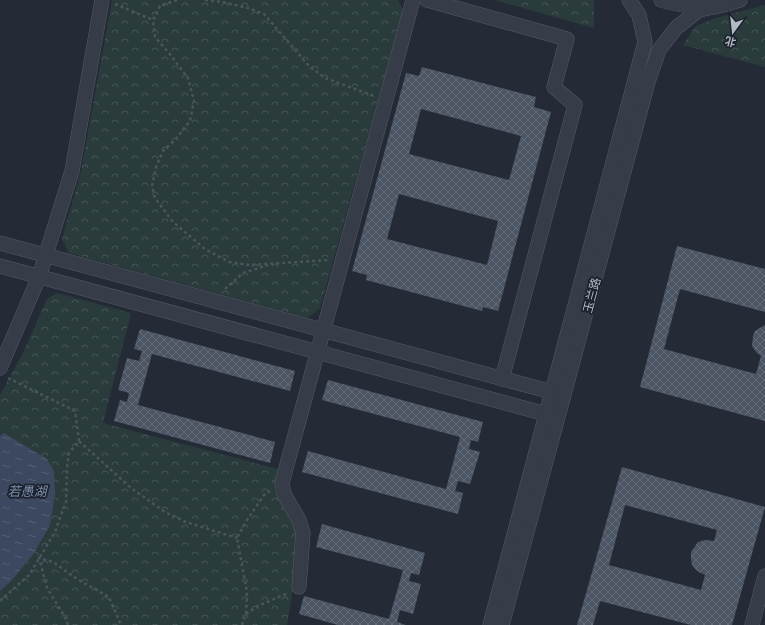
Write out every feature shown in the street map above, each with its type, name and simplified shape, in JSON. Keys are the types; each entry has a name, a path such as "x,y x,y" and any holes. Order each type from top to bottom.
{"street":[{"path":"299,587 303,533 299,520 284,494 282,483 413,0"},
{"path":"428,0 567,39 554,87 574,105 502,379"},
{"name":"玉兰路","path":"490,625 645,42 639,15 629,0"},
{"path":"661,0 698,6 734,2"},
{"path":"3,373 39,277 72,171 108,1"},
{"name":"玉兰路","path":"502,625 648,82 659,50 676,28 699,10 734,2"},
{"path":"0,243 552,392 560,408 546,414 0,266"},
{"path":"752,625 765,576"}],"path":[{"path":"177,0 160,6 153,20 155,37 188,78 194,101 190,121 174,141 163,151 156,167 152,186 155,198 173,222 205,250 229,262 250,265 342,259"},
{"path":"205,0 241,6 264,14 309,66 325,78 386,101"},
{"path":"108,1 153,20"},
{"path":"220,302 225,290 242,273 274,264"},
{"path":"0,601 29,575 55,532 66,502 69,453 78,440 75,411 3,373"},
{"path":"78,440 131,488 164,512 186,522 237,538"},
{"path":"242,625 246,614 247,592 237,538 264,495 282,483"},
{"path":"39,558 46,588 65,617 68,625"},
{"path":"39,558 53,562 77,579 109,597 121,625"},
{"path":"246,614 258,606 279,598 299,587"}],"green space":[{"path":"112,0 398,0 403,10 320,308 308,318 69,253 62,239 81,171"},
{"path":"495,0 594,0 594,28"},
{"path":"765,5 765,67 683,45 696,26 716,18"},
{"path":"57,293 131,313 103,423 278,469 275,492 291,516 296,527 297,540 296,570 287,625 0,625 0,395 23,353 47,299"}],"water":[{"name":"若愚湖","path":"4,433 47,459 54,471 55,494 50,525 34,553 12,580 0,591 0,436"}],"building":[{"path":"422,67 536,97 534,107 551,112 498,311 483,307 482,311 366,280 367,275 352,271 406,73 419,76","holes":["421,109 521,136 509,180 409,154","399,194 498,221 487,265 387,239"]},
{"path":"677,246 765,269 765,312 680,289 664,349 756,374 761,356 752,346 753,336 755,331 765,325 765,421 640,387"},
{"path":"140,329 295,371 290,391 152,354 138,405 275,442 270,463 114,421 120,400 127,402 129,393 118,390 127,358 139,361 142,351 134,349"},
{"path":"328,380 483,422 478,442 471,440 469,449 480,452 470,484 458,481 455,491 463,493 458,514 302,472 308,451 446,489 460,437 322,400"},
{"path":"622,467 765,507 732,625 691,625 600,601 593,625 577,625","holes":["625,505 717,530 714,541 705,540 698,542 691,552 692,565 697,571 705,575 701,590 609,565"]},
{"path":"322,524 425,553 419,575 411,573 409,581 421,584 413,614 400,610 397,622 406,625 338,625 299,614 304,596 389,619 403,570 316,547"}]}
